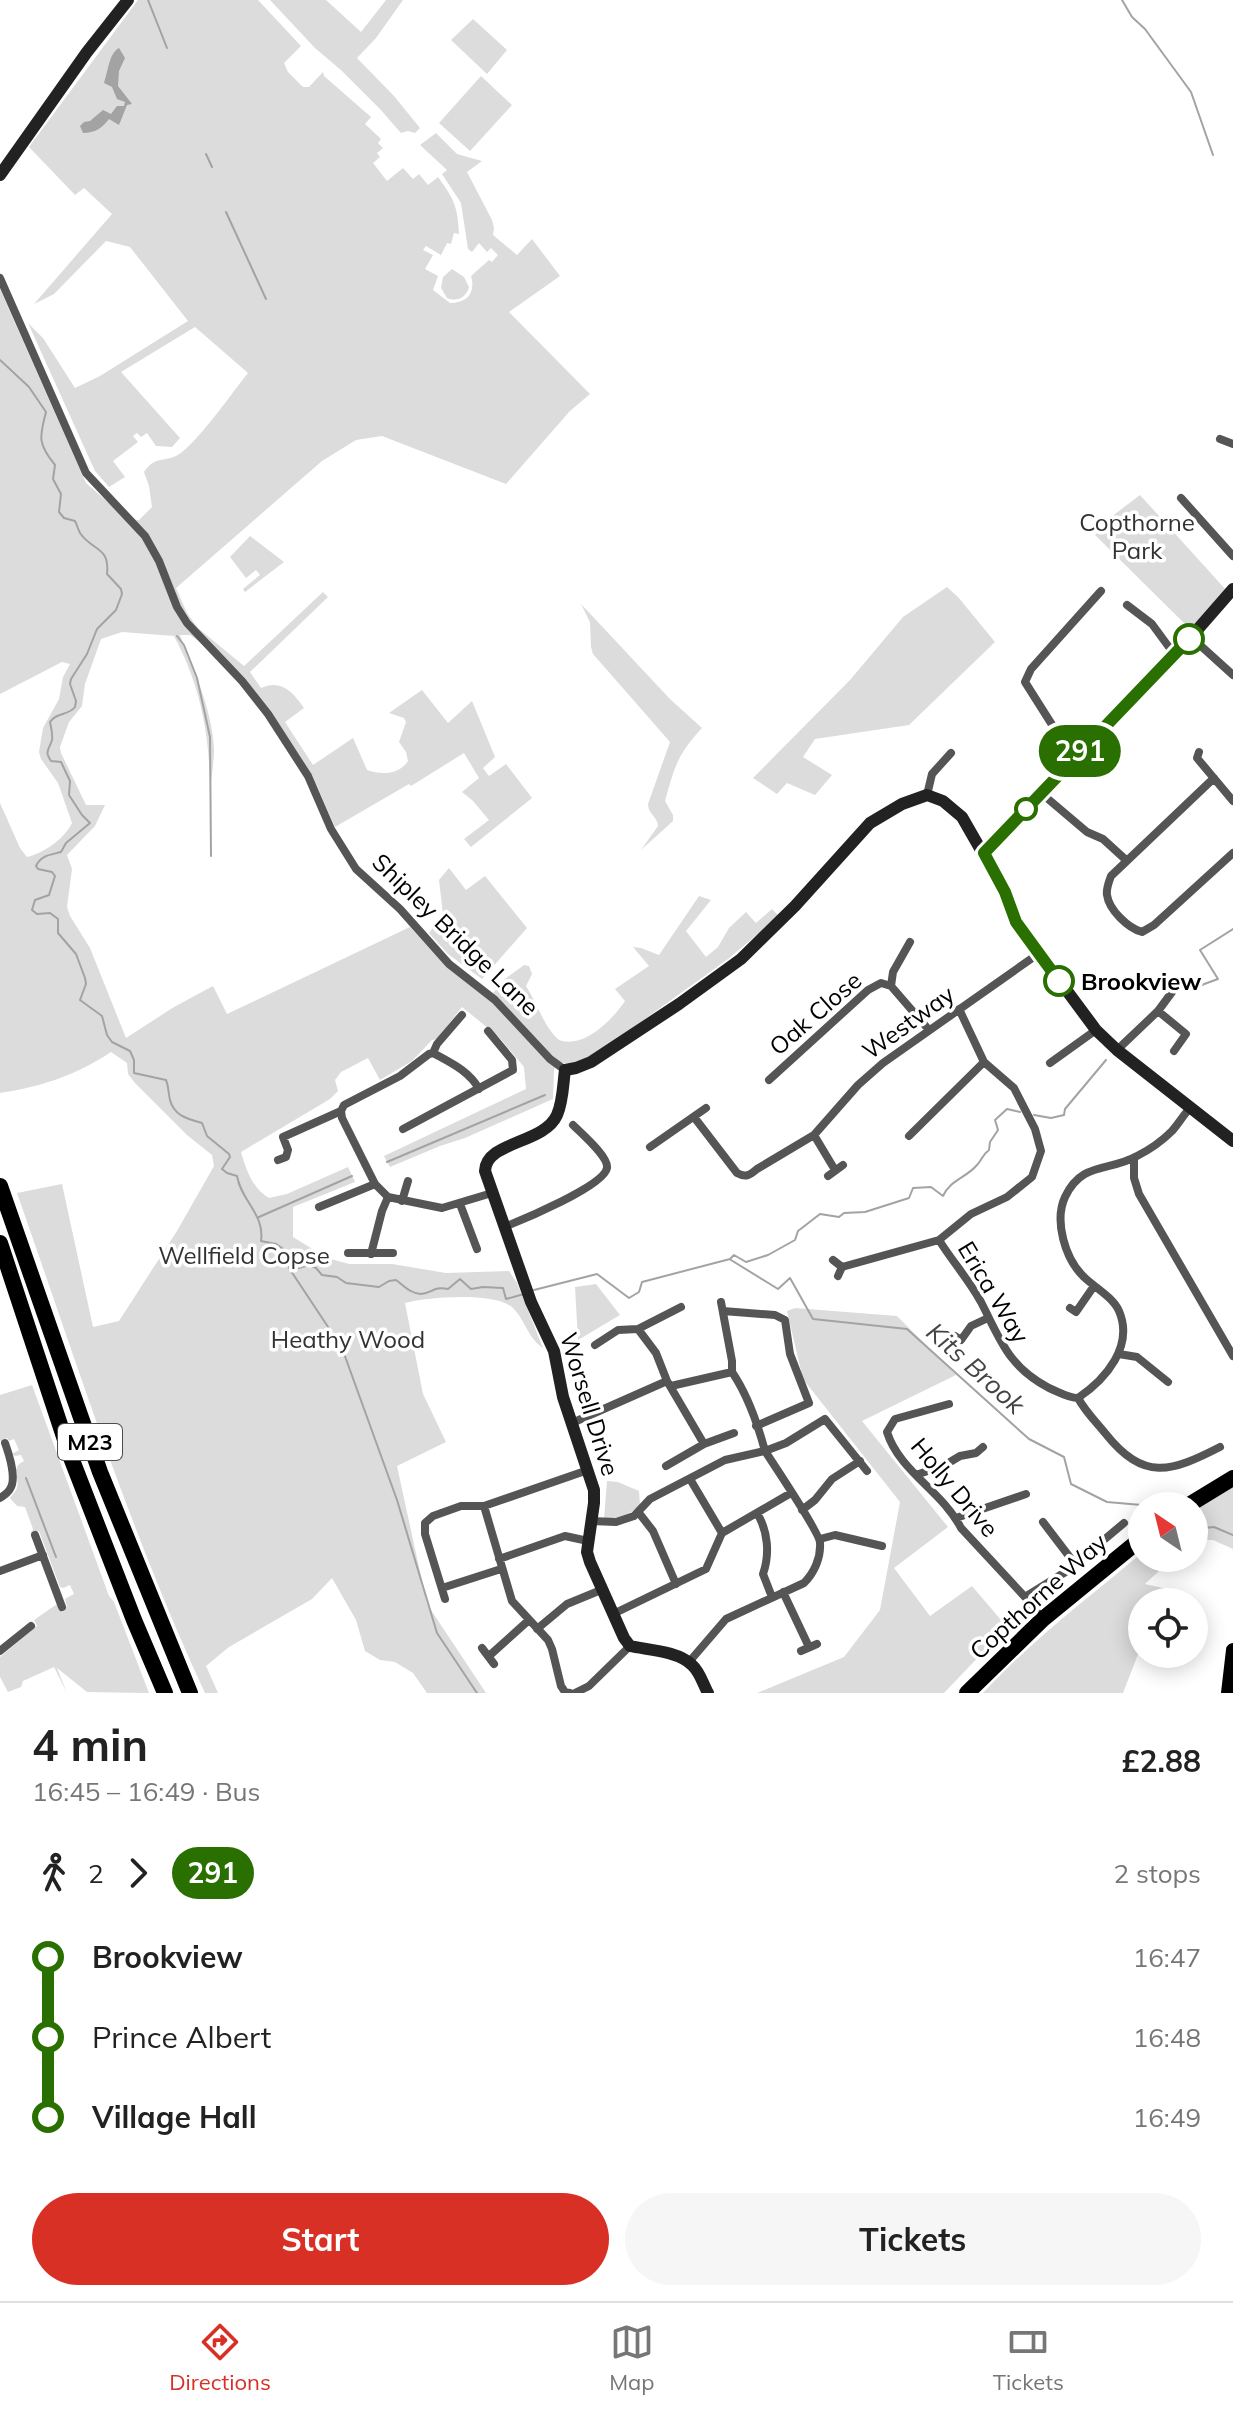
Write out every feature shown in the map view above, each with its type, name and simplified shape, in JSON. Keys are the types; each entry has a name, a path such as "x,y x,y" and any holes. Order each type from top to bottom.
{"highway":[{"name":"M23","path":"0,1186 100,1472 190,1693"},
{"name":"M23","path":"0,1243 70,1455 165,1693"},
{"path":"1208,1493 1233,1478"},
{"name":"Copthorne Way","path":"967,1693 1043,1619 1128,1549"}],"main road":[{"path":"1228,1693 1233,1650"}],"street":[{"path":"0,175 128,0"},
{"name":"Shipley Bridge Lane","path":"0,278 86,473 143,532 187,623 242,681 268,714 308,776 331,829 356,869 400,909 449,964 495,1000 550,1059 565,1070"},
{"path":"1220,439 1233,444"},
{"path":"1181,498 1233,556"},
{"path":"984,853 1233,589"},
{"path":"1078,752 1056,731 1025,682 1031,669 1101,591"},
{"path":"1129,609 1152,624 1174,654"},
{"path":"1191,637 1233,675"},
{"path":"927,795 932,774 951,753"},
{"path":"1196,756 1233,801"},
{"path":"1214,778 1111,876 1106,892 1109,903 1129,926 1142,932 1154,925 1233,853"},
{"path":"1041,793 1126,860"},
{"path":"565,1070 591,1062 741,959 795,906 870,823 902,804 927,795 943,801 962,817 1005,892 1016,922 1096,1030 1191,1107 1231,1133"},
{"name":"Oak Close","path":"891,986 897,964 911,940"},
{"name":"Westway","path":"694,1117 737,1173 749,1176 814,1135 858,1085 883,1063 1038,954"},
{"name":"Oak Close","path":"769,1080 868,990 881,983 891,986 929,1030"},
{"path":"1117,1050 1158,1011 1178,984"},
{"path":"833,1260 840,1271 939,1240 971,1214 1007,1197 1032,1177 1041,1151 1035,1129 1014,1088 984,1062 959,1009"},
{"path":"1158,1011 1186,1034 1174,1051"},
{"path":"462,1015 433,1053 386,1084 344,1105 342,1118 375,1184 388,1197 437,1208 492,1193"},
{"path":"1050,1063 1096,1030"},
{"path":"403,1129 513,1070 512,1060 488,1031"},
{"path":"433,1053 462,1069 479,1089"},
{"path":"909,1136 984,1062"},
{"name":"Worsell Drive","path":"565,1070 557,1115 551,1123 534,1141 497,1152 485,1162 485,1171 531,1302 554,1351 563,1397 594,1490 588,1541 590,1562 630,1646"},
{"path":"1078,1398 1094,1386 1119,1354 1123,1340 1118,1309 1078,1271 1063,1239 1062,1204 1072,1185 1087,1172 1134,1159 1169,1135 1191,1107"},
{"path":"650,1147 706,1108"},
{"path":"278,1160 286,1157 288,1150 279,1138 341,1111"},
{"path":"504,1227 575,1194 612,1168 573,1125"},
{"path":"814,1135 835,1170"},
{"path":"1134,1159 1134,1178 1139,1194 1233,1356"},
{"path":"402,1201 408,1181"},
{"path":"319,1207 375,1184"},
{"path":"371,1254 388,1197"},
{"path":"460,1204 477,1249"},
{"name":"Erica Way","path":"939,1240 981,1302 1001,1344 1023,1371 1070,1398 1078,1398 1125,1456 1152,1467 1172,1468 1193,1461 1213,1447"},
{"path":"348,1253 393,1253"},
{"path":"1070,1308 1076,1312 1094,1286"},
{"path":"689,1662 723,1621 804,1583 813,1573 821,1545 765,1451 732,1372 722,1306 775,1315 785,1320 790,1354 809,1403 756,1426"},
{"path":"595,1345 618,1330 638,1329 681,1307"},
{"path":"955,1336 961,1340 971,1326 988,1318"},
{"path":"638,1329 656,1353 670,1385 704,1444"},
{"path":"1119,1354 1137,1357 1168,1382"},
{"path":"572,1423 670,1385 732,1372"},
{"name":"Holly Drive","path":"949,1404 895,1419 887,1432 890,1441 916,1475 940,1498 961,1528 1043,1619"},
{"path":"591,1521 616,1522 639,1513 650,1499 725,1460 786,1443 825,1419 867,1471"},
{"path":"666,1466 704,1444 734,1433"},
{"path":"0,1498 10,1490 12,1483 11,1460 5,1443"},
{"path":"916,1475 960,1456 976,1453 983,1447"},
{"path":"802,1510 832,1479 860,1461"},
{"path":"445,1599 425,1534 425,1523 433,1516 461,1506 484,1506 588,1470"},
{"path":"690,1479 722,1533"},
{"path":"613,1614 706,1569 722,1533 791,1493"},
{"path":"956,1518 1026,1494"},
{"path":"484,1506 512,1601 552,1649 565,1692 577,1693 630,1646 689,1662 708,1693"},
{"path":"639,1513 653,1531 676,1584"},
{"path":"757,1513 765,1525 768,1560 763,1574 772,1597"},
{"path":"1043,1522 1075,1564"},
{"path":"1025,1597 1075,1564 1124,1523"},
{"path":"35,1535 62,1607"},
{"path":"820,1539 835,1535 882,1546"},
{"path":"442,1588 565,1536 588,1541"},
{"path":"0,1571 43,1555"},
{"path":"537,1629 567,1604 601,1590"},
{"path":"783,1592 809,1647"},
{"path":"482,1648 492,1660 529,1620"},
{"path":"0,1651 31,1626"}],"green space":[{"path":"138,0 258,0 301,46 284,63 288,72 303,87 309,87 323,72 371,117 365,124 381,139 378,143 383,148 377,153 380,157 373,163 387,181 403,168 413,179 419,174 428,185 438,177 448,191 456,210 459,234 454,233 451,244 447,243 441,255 426,246 423,250 433,255 425,269 438,276 433,290 450,303 469,296 471,276 498,255 491,248 487,252 479,243 472,252 468,249 461,203 442,174 447,170 420,145 436,133 457,154 482,161 467,172 492,220 493,235 517,255 532,239 560,276 509,312 590,394 570,411 506,484 382,436 356,440 322,461 176,588 187,613 198,628 244,666 323,592 328,597 250,672 261,688 280,686 304,708 285,722 313,765 353,738 367,770 384,773 400,769 408,761 399,742 406,722 404,718 389,713 422,690 448,723 472,701 495,757 483,768 489,776 506,764 532,798 471,847 464,839 489,820 462,792 479,778 464,753 335,827 317,786 267,710 200,637 197,640 190,635 180,635 202,690 213,734 210,793 202,712 191,674 174,636 122,632 101,639 85,684 82,706 69,722 60,747 86,805 105,805 95,826 67,855 72,869 67,907 90,948 126,1038 213,986 227,1014 410,927 443,962 488,999 505,979 524,965 529,966 532,974 526,986 549,1028 559,1040 568,1042 587,1037 613,1016 625,1001 615,989 649,966 633,947 659,955 699,896 711,900 686,931 706,957 746,912 756,923 772,909 779,916 728,959 588,1060 559,1063 554,1069 553,1099 465,1138 390,1167 384,1156 526,1089 524,1067 499,1037 462,1007 437,1039 432,1040 412,1061 380,1080 368,1058 341,1072 335,1080 338,1091 330,1099 241,1152 254,1184 269,1198 287,1194 348,1167 355,1182 293,1207 293,1237 327,1258 349,1264 392,1264 446,1273 509,1271 517,1283 543,1348 506,1303 462,1297 405,1303 423,1394 446,1442 397,1466 427,1604 486,1693 427,1693 413,1673 395,1662 380,1660 365,1651 356,1620 332,1578 312,1599 229,1647 206,1666 218,1693 205,1693 128,1508 17,1193 62,1184 93,1327 119,1321 177,1231 214,1166 212,1155 187,1135 135,1083 128,1074 127,1063 111,1052 58,1079 0,1093 0,803 27,857 53,844 72,823 58,783 39,752 43,728 59,699 63,677 70,664 62,662 0,694 0,289 86,483 127,519 139,520 152,507 144,472 148,467 183,451 203,431 248,373 195,327 121,372 180,438 172,447 156,446 147,433 141,437 137,433 133,436 138,442 113,461 125,477 109,487 95,471 28,323 43,338 75,388 100,376 188,321 130,247 106,241 54,294 34,304 112,214 84,188 75,195 29,147"},
{"path":"270,0 326,0 361,32 386,0 403,0 376,38 357,58 420,128 415,133 401,133"},
{"path":"473,19 507,50 487,74 451,40"},
{"path":"481,76 512,105 470,151 439,123"},
{"path":"452,269 464,277 469,287 466,294 458,299 447,298 441,288 443,277"},
{"name":"Copthorne Park","path":"1140,495 1227,591 1191,630 1095,535 1115,514"},
{"path":"250,536 284,562 245,592 243,589 260,575 256,570 246,578 230,557"},
{"path":"947,587 995,642 909,725 815,739 803,757 832,775 815,795 787,783 777,794 753,778 850,680 903,617"},
{"path":"581,604 670,699 702,728 682,754 671,779 665,801 673,821 641,850 658,826 648,804 670,742 593,654 590,622"},
{"path":"449,868 466,890 485,876 527,928 482,979 448,954 429,933 443,914 439,880"},
{"path":"596,1284 620,1315 578,1340 575,1287"},
{"path":"795,1308 897,1316 956,1375 862,1421 948,1527 894,1568 930,1616 972,1586 1007,1627 944,1693 757,1693 844,1657 880,1610 900,1502 803,1379 787,1311"},
{"path":"32,1385 109,1596 149,1693 87,1692 57,1668 67,1693 54,1667 23,1681 21,1687 8,1692 0,1677 0,1657 37,1626 34,1620 57,1604 59,1610 67,1607 65,1599 74,1594 70,1585 60,1587 39,1531 31,1533 33,1529 25,1507 17,1506 10,1498 18,1484 17,1466 24,1461 21,1455 12,1454 19,1450 14,1439 0,1441 0,1395"},
{"path":"607,1481 639,1491 640,1506 623,1516 604,1519"},
{"path":"1233,1487 1233,1549 1208,1540 1208,1502"},
{"path":"1128,1565 1128,1572 1158,1572 1145,1584 1163,1588 1128,1588 1128,1668 1133,1668 1123,1693 983,1693 1040,1638"}],"shaded area":[{"path":"119,48 125,58 119,71 118,86 132,104 127,105 119,125 109,119 98,129 83,133 80,126 84,122 103,110 111,114 117,106 124,106 125,102 117,99 112,87 104,83 111,58"}],"waterway":[{"path":"148,0 167,48"},
{"path":"1122,0 1191,92 1213,155"},
{"path":"206,154 212,167"},
{"path":"226,212 266,299"},
{"path":"0,360 29,387 46,412 42,440 45,452 55,465 53,479 61,494 59,512 64,518 75,521 85,539 103,553 107,574 122,594 116,610 97,629 87,654 71,679 75,707 50,722 52,738 48,755 51,761 61,762 70,781 69,795 90,823 66,843 61,852 38,862 38,869 52,872 55,876 49,895 35,900 32,910 37,914 50,913 58,919 58,933 76,954 85,978 80,1000 102,1016 112,1042 130,1051 134,1073 166,1080 175,1110 202,1123 207,1136 229,1154 222,1169 237,1176 260,1223 261,1241 276,1244 285,1250 289,1268 342,1348 397,1500 437,1633 477,1693"},
{"path":"177,636 184,645 197,678 210,737 211,856"},
{"path":"1188,990 1218,979 1200,950 1233,929"},
{"path":"1034,1115 1051,1118 1064,1115 1065,1109 1106,1060"},
{"path":"387,1162 545,1095"},
{"path":"534,1290 597,1274 629,1298 639,1292 642,1282 730,1259 734,1255 746,1262 768,1255 795,1240 798,1231 820,1214 839,1217 844,1213 865,1212 909,1198 913,1188 931,1187 943,1196 989,1150 998,1130 995,1120 1007,1109 1020,1112"},
{"path":"259,1217 352,1176"},
{"name":"Kits Brook","path":"731,1260 778,1289 790,1278 813,1319 907,1329 1029,1439 1064,1457 1071,1484 1107,1502 1128,1504"},
{"path":"292,1270 309,1265 322,1275 337,1277 346,1283 379,1287 396,1280 417,1294 439,1288 448,1289 460,1279 471,1289 503,1288 506,1299 524,1294"},
{"path":"26,1478 56,1557"},
{"name":"Kits Brook","path":"1208,1528 1233,1535"}],"bus line":[{"name":"291","path":"1059,981 1016,922 1005,892 984,853 1189,639"}],"place":[{"name":"Brookview","path":"1059,981"}],"park label":[{"name":"Wellfield Copse","path":"244,1255"},
{"name":"Heathy Wood","path":"348,1339"}]}
